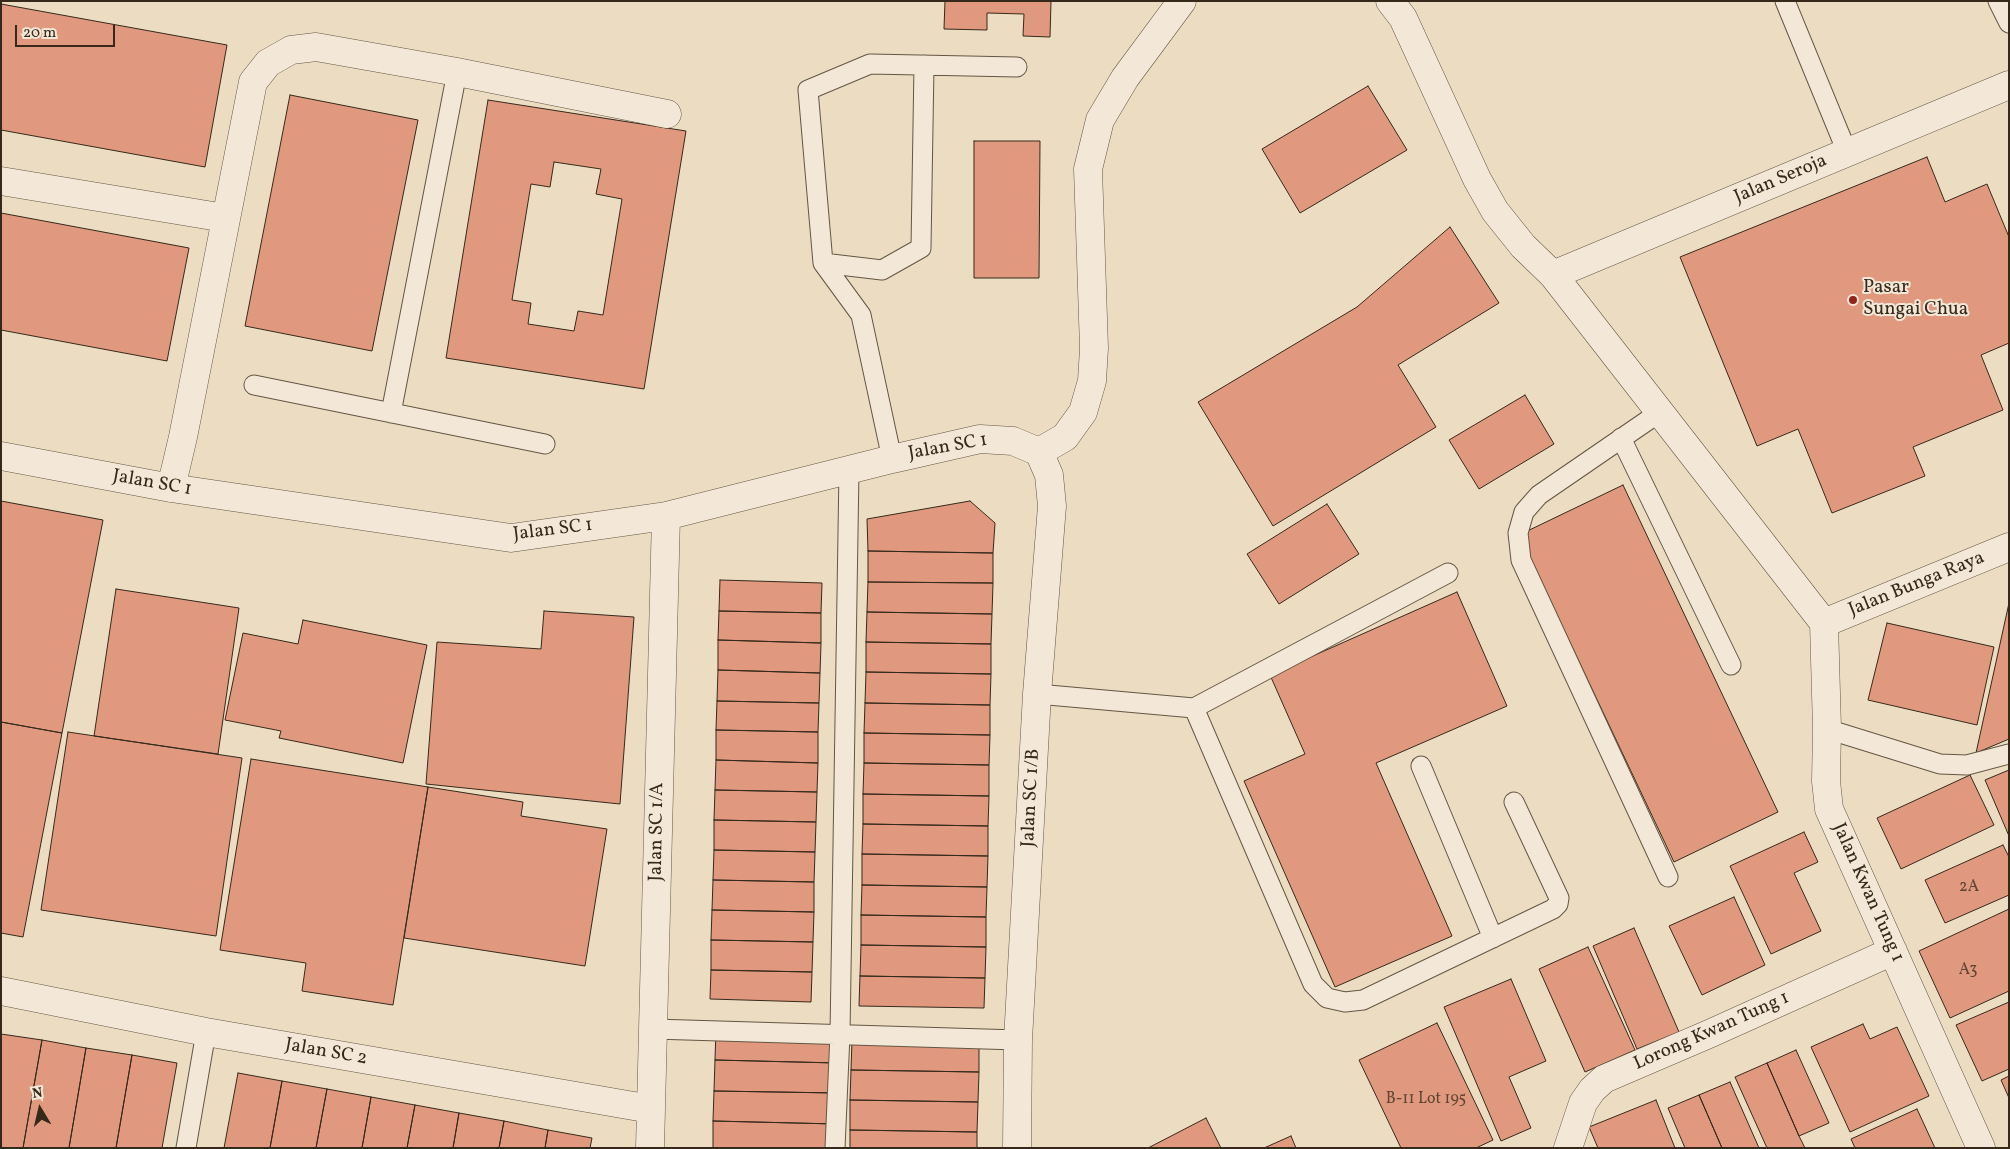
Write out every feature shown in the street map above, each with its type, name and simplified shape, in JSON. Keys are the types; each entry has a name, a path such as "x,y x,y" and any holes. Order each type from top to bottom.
{"street":[{"path":"1039,452 1065,437 1083,412 1092,381 1094,348 1088,169 1100,120 1125,78 1182,1"},
{"path":"1390,1 1402,18 1477,180 1494,211 1523,246 1553,276 1824,623"},
{"path":"171,488 183,437 253,82 268,63 291,50 316,47 457,72 667,114"},
{"name":"Jalan Seroja","path":"1553,276 2009,85"},
{"path":"1,181 225,218"},
{"name":"Jalan SC 1","path":"1,456 171,488 511,538 666,516 892,459 980,439 1013,441 1039,452"},
{"name":"Jalan SC 1/B","path":"1017,1148 1018,1040 1037,694 1052,506 1048,475 1039,452"},
{"name":"Jalan SC 1/A","path":"650,1148 666,516"},
{"name":"Jalan Bunga Raya","path":"1824,623 2009,547"},
{"name":"Jalan Kwan Tung 1","path":"1824,623 1827,730 1826,782 1829,809 1981,1148"},
{"name":"Lorong Kwan Tung 1","path":"1568,1148 1583,1103 1592,1090 1604,1079 1893,951"},
{"name":"Jalan SC 2","path":"1,991 206,1032 651,1109"}],"lane":[{"path":"1785,1 1847,152"},
{"path":"1998,1 2009,23"},
{"path":"892,459 861,316 822,263 808,90 870,64 1017,67"},
{"path":"822,263 882,270 921,248 924,65"},
{"path":"392,413 457,72"},
{"path":"254,386 545,444"},
{"path":"1660,412 1539,495 1524,512 1518,533 1521,560 1668,877"},
{"path":"1621,438 1731,665"},
{"path":"835,1148 840,1034 849,470"},
{"path":"1037,694 1194,708 1448,573"},
{"path":"1194,708 1313,984 1327,998 1345,1002 1363,1000 1553,909 1558,904 1559,898 1514,802"},
{"path":"1827,730 1940,764 1967,765 2009,754"},
{"path":"1421,766 1493,938"},
{"path":"653,1029 1018,1040"},
{"path":"186,1148 206,1032"}],"building":[{"path":"945,1 1051,1 1050,37 1023,36 1024,14 987,13 987,30 944,29"},
{"path":"1,4 227,45 205,167 1,130"},
{"path":"1368,86 1407,150 1300,213 1262,149"},
{"path":"290,95 418,120 372,351 245,326"},
{"path":"488,100 686,131 644,389 446,358","holes":["554,162 601,169 596,194 622,199 603,315 578,311 574,331 528,324 531,303 512,300 531,184 550,187"]},
{"path":"974,141 1040,141 1039,278 974,278"},
{"name":"Pasar Sungai Chua","path":"1927,157 1945,202 1987,184 2009,237 2009,343 1981,355 2003,410 1913,447 1925,476 1832,513 1798,429 1757,446 1680,257"},
{"path":"1,213 189,248 167,361 1,330"},
{"path":"1450,227 1499,303 1398,365 1436,427 1273,526 1198,402 1357,307"},
{"path":"1525,395 1554,444 1479,489 1449,440"},
{"path":"1623,485 1778,812 1674,862 1519,535"},
{"path":"1,501 103,520 62,733 1,722"},
{"path":"970,501 995,523 993,553 868,551 867,519"},
{"path":"1327,504 1359,554 1279,604 1247,554"},
{"path":"868,551 993,553 993,583 868,582"},
{"path":"720,580 822,583 821,613 719,611"},
{"path":"868,582 993,583 992,614 867,612"},
{"path":"116,589 239,608 218,754 94,736"},
{"path":"1457,592 1507,706 1376,763 1452,936 1335,987 1244,781 1305,754 1270,675"},
{"path":"2009,603 2009,739 1976,753"},
{"path":"544,611 634,617 620,804 426,784 437,642 541,649"},
{"path":"719,611 821,613 821,643 718,640"},
{"path":"867,612 992,614 991,644 866,642"},
{"path":"303,620 427,645 403,763 279,738 281,731 225,720 243,633 298,644"},
{"path":"1887,623 1994,647 1977,725 1868,700"},
{"path":"718,640 821,643 820,673 718,670"},
{"path":"866,642 991,644 991,674 866,672"},
{"path":"718,670 820,673 819,703 717,701"},
{"path":"866,672 991,674 990,705 865,703"},
{"path":"717,701 819,703 818,732 716,730"},
{"path":"865,703 990,705 990,735 864,733"},
{"path":"1,722 62,733 23,937 1,933"},
{"path":"716,730 818,732 818,763 716,760"},
{"path":"68,732 242,758 216,936 41,910"},
{"path":"864,733 990,735 989,765 864,763"},
{"path":"251,759 428,787 393,1005 302,991 306,963 220,950"},
{"path":"716,760 818,763 817,792 715,790"},
{"path":"864,763 989,765 989,796 863,794"},
{"path":"2009,770 2009,836 1985,780"},
{"path":"1970,775 1994,825 1901,869 1877,818"},
{"path":"428,787 523,802 521,816 607,829 585,966 404,938"},
{"path":"715,790 817,792 816,822 714,820"},
{"path":"863,794 989,796 988,826 863,824"},
{"path":"714,820 816,822 815,852 714,850"},
{"path":"863,824 988,826 988,856 862,854"},
{"path":"1804,832 1818,862 1794,873 1821,931 1771,954 1730,866"},
{"path":"2003,845 2009,857 2009,895 1945,923 1925,880"},
{"path":"714,850 815,852 814,882 713,880"},
{"path":"862,854 988,856 987,887 862,885"},
{"path":"713,880 814,882 814,912 712,910"},
{"path":"862,885 987,887 986,917 861,915"},
{"path":"1734,897 1765,965 1702,995 1669,926"},
{"path":"2009,909 2009,991 1950,1018 1919,951"},
{"path":"712,910 814,912 813,942 711,940"},
{"path":"861,915 986,917 986,947 861,945"},
{"path":"1634,928 1679,1032 1637,1049 1593,946"},
{"path":"711,940 813,942 812,972 711,970"},
{"path":"861,945 986,947 985,978 860,976"},
{"path":"1588,947 1635,1050 1585,1072 1539,969"},
{"path":"711,970 812,972 811,1002 710,999"},
{"path":"860,976 985,978 984,1008 859,1006"},
{"path":"1511,979 1546,1061 1509,1077 1531,1128 1501,1141 1444,1007"},
{"path":"2009,1002 2009,1069 1982,1081 1956,1025"},
{"path":"1437,1023 1493,1140 1476,1148 1401,1148 1359,1060"},
{"path":"1863,1024 1870,1039 1897,1027 1929,1096 1850,1132 1811,1047"},
{"path":"716,1030 838,1033 837,1063 715,1060"},
{"path":"1,1034 42,1040 23,1148 1,1148"},
{"path":"42,1040 86,1048 69,1148 23,1148"},
{"path":"852,1040 979,1042 979,1072 851,1070"},
{"path":"86,1048 132,1055 116,1148 69,1148"},
{"path":"1796,1050 1829,1123 1799,1136 1767,1063"},
{"path":"132,1055 177,1063 162,1148 116,1148"},
{"path":"715,1060 837,1063 837,1093 714,1091"},
{"path":"1767,1063 1805,1148 1767,1148 1735,1077"},
{"path":"851,1070 979,1072 978,1102 850,1100"},
{"path":"238,1073 282,1081 270,1148 224,1148"},
{"path":"2009,1076 2009,1098 2001,1080"},
{"path":"282,1081 327,1089 316,1148 270,1148"},
{"path":"1730,1082 1759,1148 1722,1148 1699,1095"},
{"path":"327,1089 371,1097 362,1148 316,1148"},
{"path":"714,1091 837,1093 836,1124 713,1121"},
{"path":"1699,1095 1722,1148 1685,1148 1668,1108"},
{"path":"371,1097 415,1105 407,1148 362,1148"},
{"path":"850,1100 978,1102 977,1132 850,1130"},
{"path":"1656,1100 1675,1148 1598,1148 1589,1127"},
{"path":"415,1105 459,1113 453,1148 407,1148"},
{"path":"1917,1109 1935,1148 1855,1148 1851,1139"},
{"path":"459,1113 504,1121 499,1148 453,1148"},
{"path":"1206,1118 1221,1148 1148,1148"},
{"path":"504,1121 548,1130 545,1148 499,1148"},
{"path":"713,1121 836,1124 835,1148 713,1148"},
{"path":"548,1130 592,1138 590,1148 545,1148"},
{"path":"850,1130 977,1132 977,1148 850,1148"},
{"path":"1291,1136 1296,1148 1264,1148"}],"place":[{"name":"Pasar Sungai Chua","path":"1853,300"}]}
